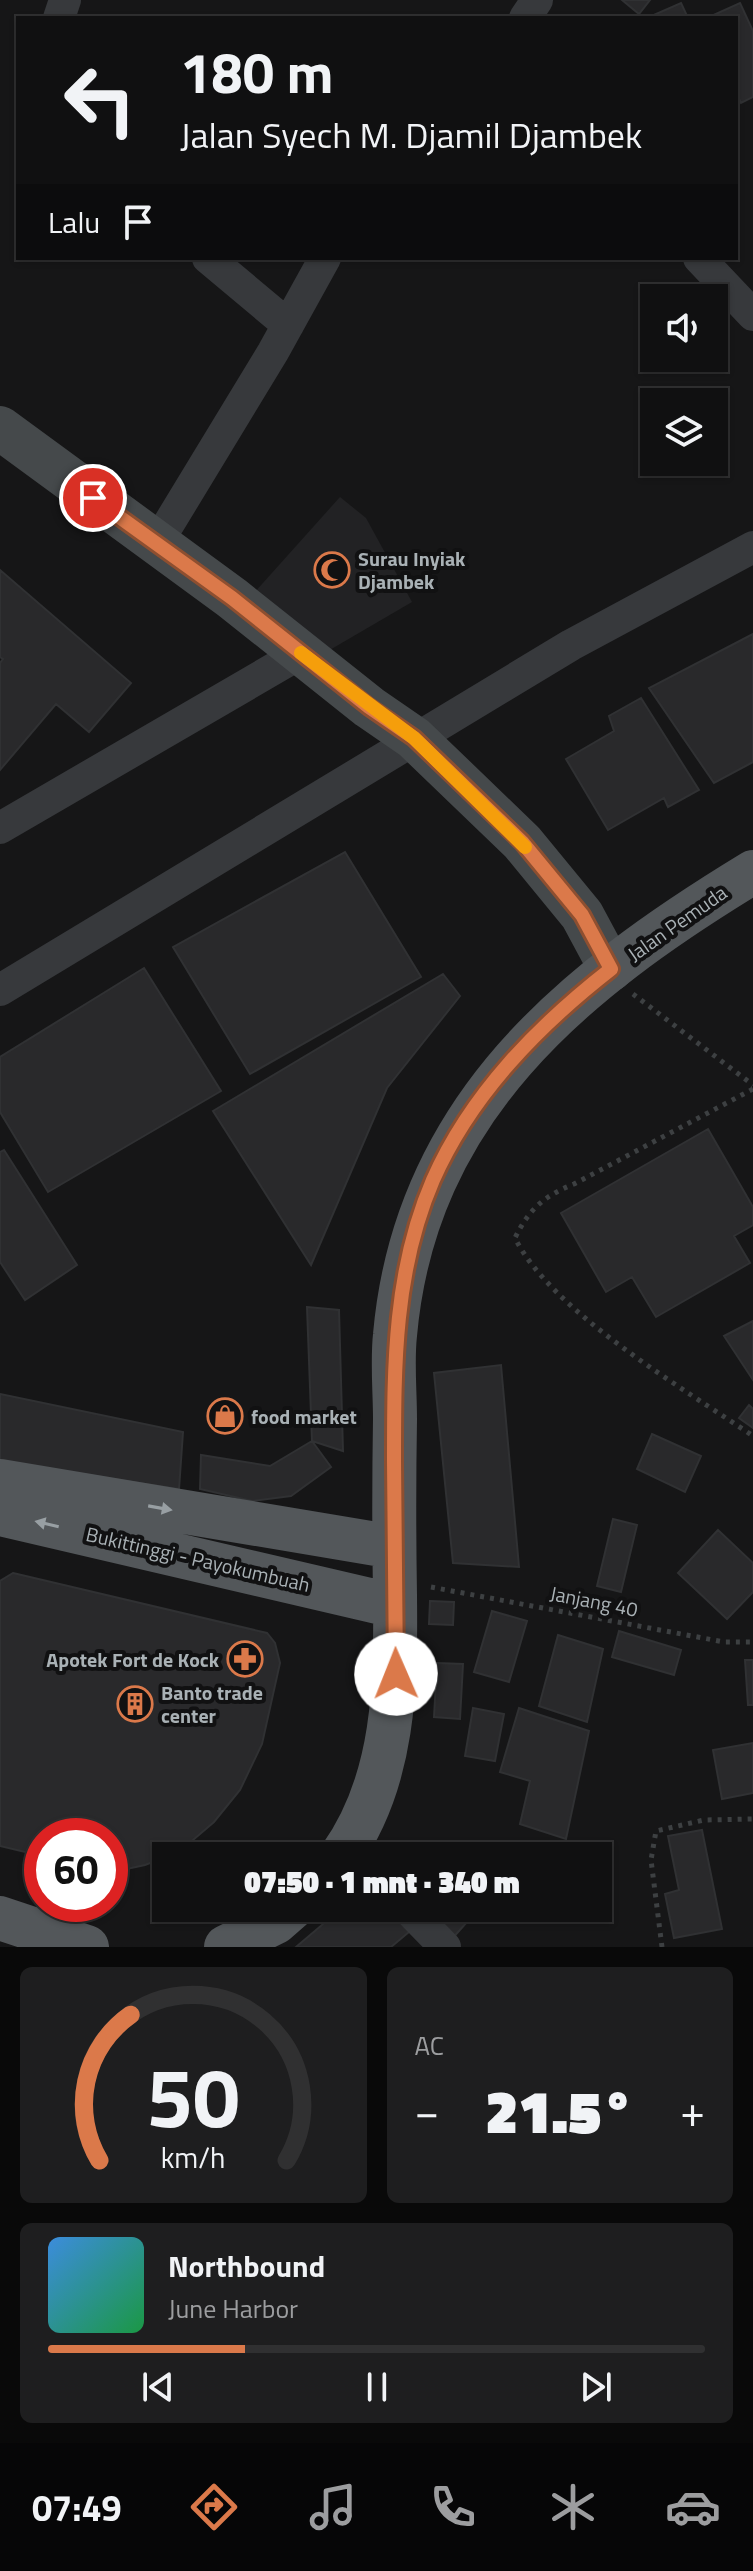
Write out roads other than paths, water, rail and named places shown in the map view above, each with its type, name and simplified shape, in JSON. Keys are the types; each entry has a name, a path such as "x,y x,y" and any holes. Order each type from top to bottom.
{"main road":[{"name":"Jalan Pemuda","path":"352,1842 377,1784 390,1730 396,1674 412,1596 394,1547 395,1336 405,1268 433,1180 498,1075 533,1035 628,988 683,914 753,872"},
{"path":"0,1481 394,1547"},
{"name":"Bukittinggi - Payokumbuah","path":"0,1514 412,1596"},
{"path":"0,1918 87,1947"}],"street":[{"path":"210,260 288,325"},
{"path":"157,543 324,260"},
{"path":"701,260 753,315"},
{"path":"0,428 414,738 522,842 582,915 628,988"},
{"path":"0,990 571,645 753,547"},
{"path":"0,828 301,653"},
{"path":"421,1922 445,1947"}],"place":[{"name":"Surau Inyiak Djambek","path":"332,570"},
{"name":"food market","path":"225,1416"},
{"name":"Apotek Fort de Kock","path":"245,1659"},
{"name":"Banto trade center","path":"135,1704"}]}
